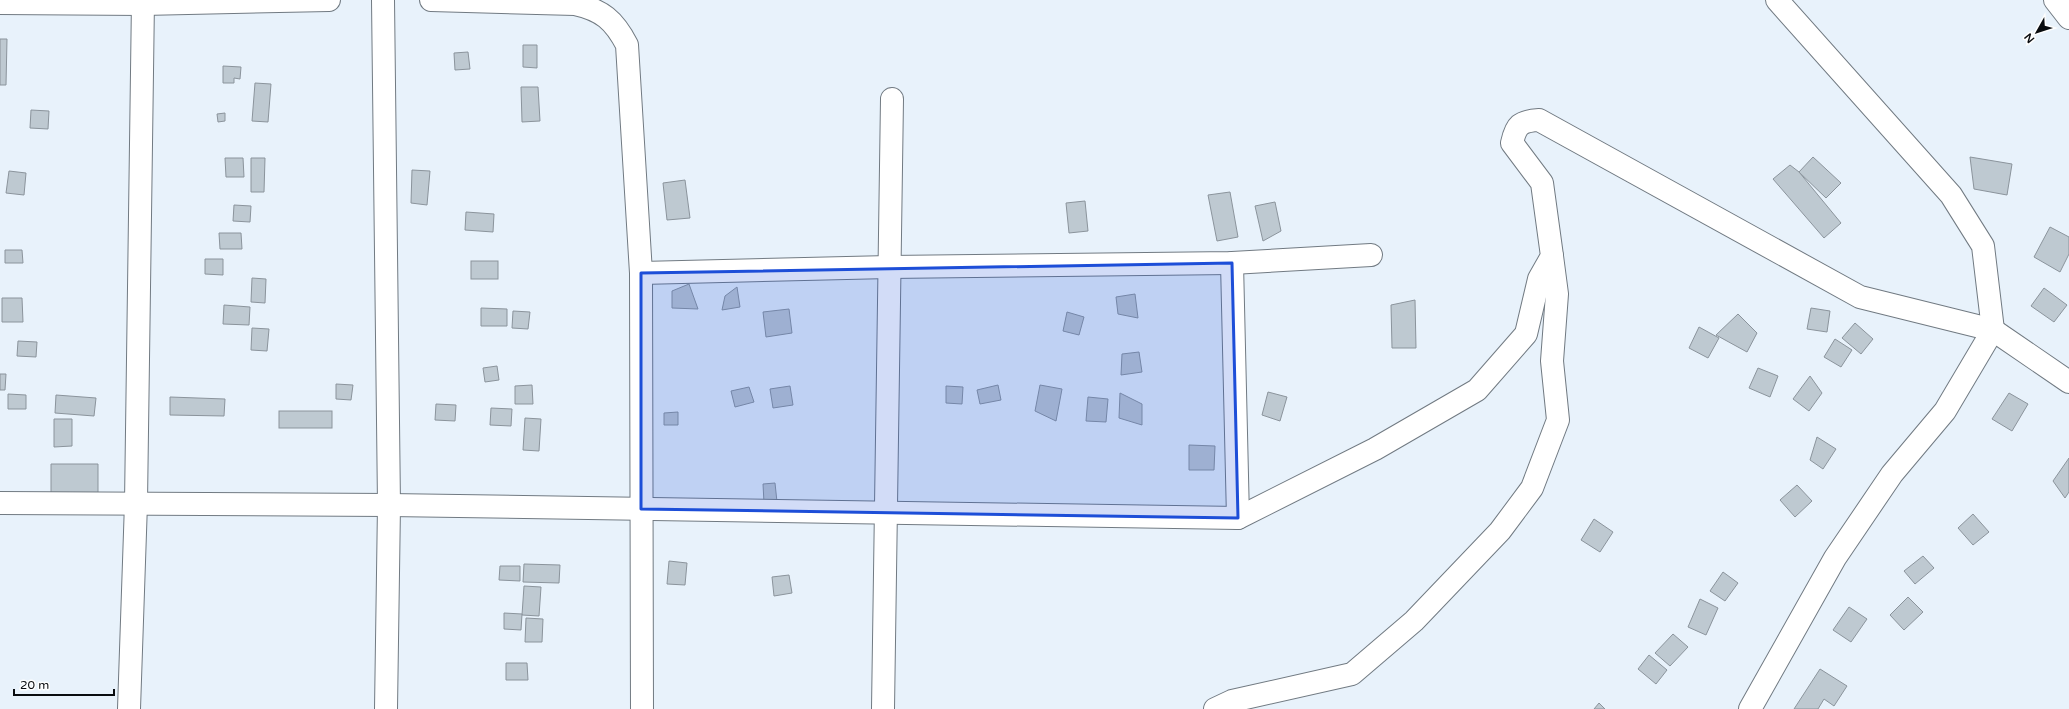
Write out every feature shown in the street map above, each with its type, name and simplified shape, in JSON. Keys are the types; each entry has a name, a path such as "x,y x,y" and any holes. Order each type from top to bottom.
{"street":[{"path":"0,3 328,0"},
{"path":"383,0 389,505 386,709"},
{"path":"431,0 575,4 592,8 607,17 619,29 627,45 641,273 642,709"},
{"path":"1750,709 1835,558 1892,474 1945,411 1993,330 1983,246 1951,195 1777,0"},
{"path":"2055,0 2069,18"},
{"path":"129,709 136,503 143,2"},
{"path":"883,709 892,99"},
{"path":"1215,709 1232,701 1352,674 1414,622 1500,531 1532,488 1558,420 1552,361 1557,294 1542,183 1512,144 1515,130 1525,121 1539,120 1860,297 1993,330 2069,382"},
{"path":"641,273 889,267 1232,263 1371,255"},
{"path":"0,504 136,503 389,505 1238,518 1375,448 1477,390 1526,334 1539,279 1552,256"},
{"path":"1232,263 1238,518"}],"highlighted area":[{"path":"1232,263 1238,518 641,509 641,273"}],"building":[{"path":"0,39 7,39 6,85 0,85"},
{"path":"523,45 537,45 537,68 523,67"},
{"path":"468,52 470,69 455,70 454,53"},
{"path":"223,66 241,67 240,79 234,78 234,83 223,83"},
{"path":"255,83 271,84 268,122 252,121"},
{"path":"521,87 538,87 540,121 522,122"},
{"path":"31,110 49,111 48,129 30,128"},
{"path":"225,113 225,121 218,122 217,114"},
{"path":"1813,157 1841,183 1826,198 1799,172"},
{"path":"1970,157 2012,164 2007,195 1974,189"},
{"path":"225,158 243,158 244,177 226,177"},
{"path":"251,158 265,158 264,192 251,192"},
{"path":"1790,165 1799,172 1841,223 1824,238 1773,179"},
{"path":"412,170 430,171 427,205 411,203"},
{"path":"9,171 26,173 24,195 6,193"},
{"path":"685,180 690,218 667,220 663,183"},
{"path":"1230,192 1238,237 1217,241 1208,195"},
{"path":"1085,201 1088,231 1069,233 1066,203"},
{"path":"1275,202 1281,231 1263,241 1255,206"},
{"path":"234,205 251,206 250,222 233,221"},
{"path":"466,212 494,214 493,232 465,230"},
{"path":"2050,227 2069,237 2069,254 2060,272 2034,257"},
{"path":"219,233 241,233 242,249 220,249"},
{"path":"5,250 22,250 23,263 5,263"},
{"path":"205,259 223,259 223,275 205,274"},
{"path":"471,261 498,261 498,279 471,279"},
{"path":"252,278 266,279 265,303 251,302"},
{"path":"689,284 698,309 672,308 672,291"},
{"path":"737,287 740,307 722,310 725,296"},
{"path":"2044,288 2067,305 2054,322 2031,306"},
{"path":"1135,294 1138,318 1118,314 1116,297"},
{"path":"2,298 22,298 23,322 2,322"},
{"path":"1415,300 1416,348 1392,348 1391,305"},
{"path":"224,305 250,307 249,325 223,324"},
{"path":"481,308 507,309 507,326 481,326"},
{"path":"1811,308 1830,311 1827,332 1807,329"},
{"path":"789,309 792,333 766,337 763,312"},
{"path":"513,311 530,312 528,329 512,328"},
{"path":"1067,312 1084,317 1079,335 1063,331"},
{"path":"1738,314 1757,333 1747,352 1716,335"},
{"path":"1855,323 1873,339 1861,354 1842,338"},
{"path":"1699,327 1719,338 1708,358 1689,348"},
{"path":"252,328 269,329 267,351 251,350"},
{"path":"1835,339 1852,350 1841,367 1824,357"},
{"path":"18,341 37,342 36,357 17,356"},
{"path":"1139,352 1142,372 1121,375 1122,354"},
{"path":"497,366 499,380 485,382 483,368"},
{"path":"1758,368 1778,376 1770,397 1749,388"},
{"path":"0,374 6,374 5,390 0,390"},
{"path":"1810,376 1822,393 1809,411 1793,399"},
{"path":"336,384 353,385 351,400 336,399"},
{"path":"532,385 533,404 515,404 515,386"},
{"path":"998,385 1001,400 980,404 977,390"},
{"path":"1040,385 1062,389 1056,421 1035,411"},
{"path":"790,386 793,405 773,408 770,389"},
{"path":"946,386 963,387 962,404 946,403"},
{"path":"749,387 754,402 735,407 731,391"},
{"path":"1268,392 1287,397 1280,421 1262,415"},
{"path":"1120,393 1142,404 1142,425 1119,418"},
{"path":"2009,393 2028,404 2012,431 1992,419"},
{"path":"8,394 26,395 26,409 8,409"},
{"path":"56,395 96,398 94,416 55,413"},
{"path":"170,397 225,399 224,416 170,415"},
{"path":"1088,397 1108,399 1106,422 1086,421"},
{"path":"436,404 456,405 455,421 435,420"},
{"path":"491,408 512,409 511,426 490,425"},
{"path":"279,411 332,411 332,428 279,428"},
{"path":"678,412 678,425 664,425 664,413"},
{"path":"525,418 541,419 539,451 523,450"},
{"path":"54,419 72,419 72,446 54,447"},
{"path":"1817,437 1836,449 1823,469 1810,460"},
{"path":"1189,445 1215,446 1214,470 1189,470"},
{"path":"2069,458 2069,492 2065,498 2053,481"},
{"path":"51,464 98,464 98,494 51,493"},
{"path":"775,483 777,502 764,503 763,484"},
{"path":"1797,485 1812,501 1795,517 1780,500"},
{"path":"1973,514 1989,532 1973,545 1958,528"},
{"path":"1594,519 1613,532 1600,552 1581,540"},
{"path":"1923,556 1934,568 1915,584 1904,571"},
{"path":"669,561 687,563 685,585 667,584"},
{"path":"524,564 560,565 559,583 523,582"},
{"path":"500,566 520,566 520,581 499,580"},
{"path":"1723,572 1738,583 1725,601 1710,591"},
{"path":"789,575 792,593 774,596 772,577"},
{"path":"524,586 541,587 539,616 522,615"},
{"path":"1908,597 1923,612 1904,630 1890,615"},
{"path":"1700,599 1718,608 1706,635 1688,627"},
{"path":"1849,607 1867,619 1851,642 1833,630"},
{"path":"504,613 522,614 521,630 504,629"},
{"path":"526,618 543,619 542,642 525,642"},
{"path":"1673,634 1688,647 1670,666 1655,653"},
{"path":"1649,655 1667,670 1656,684 1638,669"},
{"path":"506,663 527,663 528,680 506,680"},
{"path":"1820,669 1847,686 1834,706 1824,699 1818,709 1794,709"},
{"path":"1599,703 1605,709 1594,709"}]}
